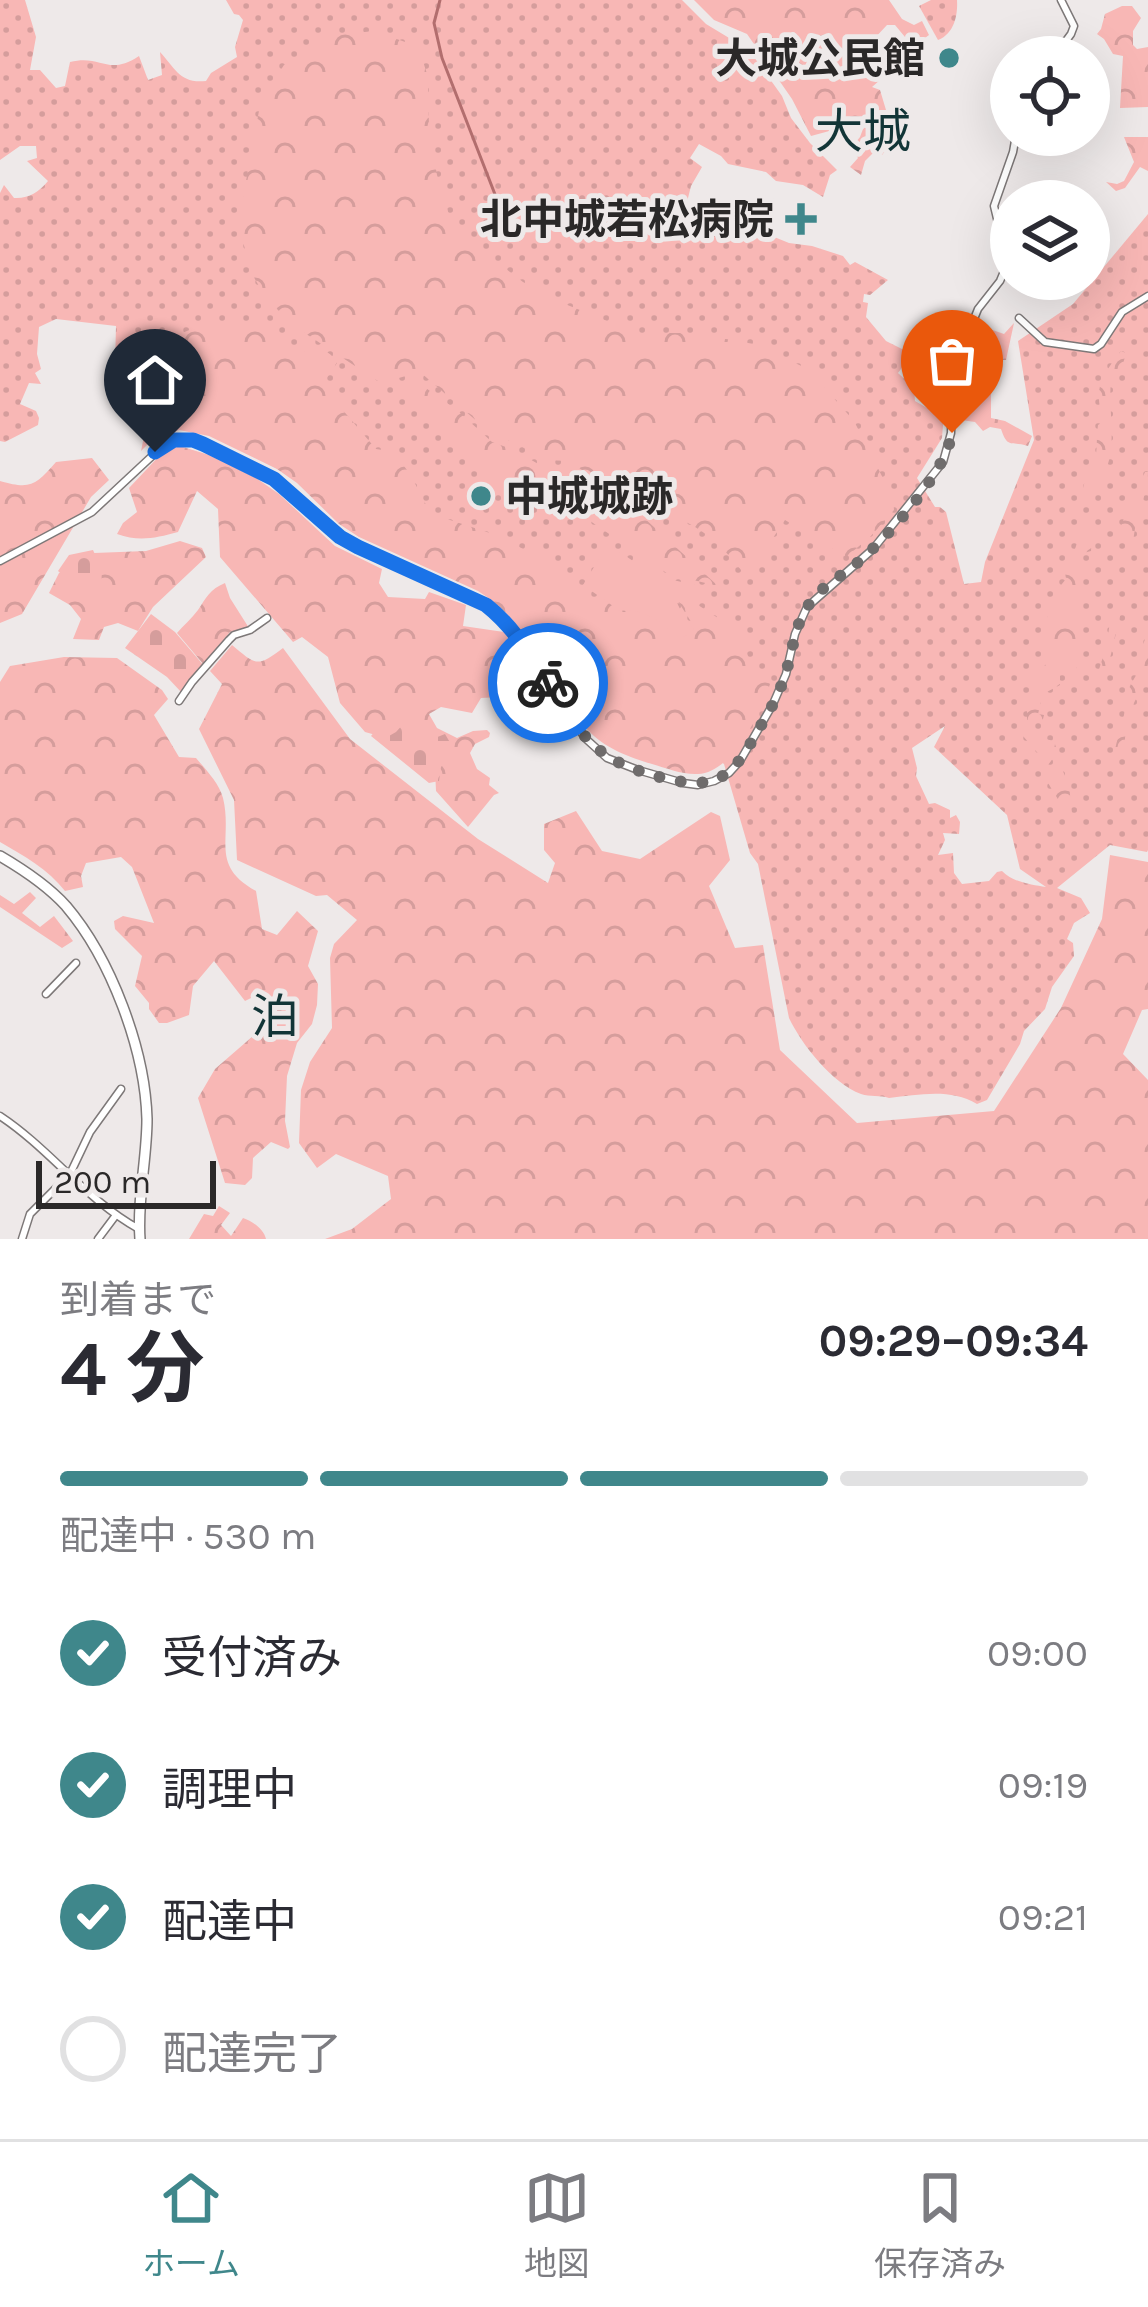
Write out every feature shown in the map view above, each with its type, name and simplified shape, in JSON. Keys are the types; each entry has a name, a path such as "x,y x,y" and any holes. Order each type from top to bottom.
{"highway":[{"path":"0,856 65,905 92,946 126,1017 142,1072 146,1119 140,1234"}],"main road":[{"path":"1061,0 1074,26 1070,36"},
{"path":"0,560 92,512 165,444 193,440 274,479 340,537 469,596 503,618 599,753 683,784 715,781 740,761 766,718 807,607 873,549 943,462 952,433 957,361 978,309 1005,269 994,206 1011,156"},
{"path":"1018,318 1045,342 1094,349 1122,312 1148,296"},
{"path":"179,701 234,635 267,618"},
{"path":"46,994 76,963"},
{"path":"22,1239 35,1207 68,1175 90,1132 122,1089"},
{"path":"0,1116 140,1234"},
{"path":"98,1239 116,1215"}],"green space":[{"path":"0,0 25,0 36,37 30,70 40,70 56,88 65,86 70,62 81,60 119,65 139,56 148,80 162,75 160,52 184,77 206,81 237,57 243,20 226,0 682,0 706,24 749,50 782,96 791,118 837,170 830,175 823,197 803,185 776,181 766,172 728,164 699,144 690,158 702,167 686,206 714,223 750,227 789,243 843,256 850,265 855,262 888,280 870,295 864,294 866,317 886,341 912,354 898,373 914,388 915,401 927,408 945,399 942,438 917,478 935,507 946,512 964,584 981,582 1034,440 1018,341 1076,300 1110,300 1110,260 1148,214 1148,850 1110,845 1057,888 1081,898 1090,913 1074,923 1067,939 1073,943 1074,956 1052,987 1045,1009 1024,1031 987,1100 977,1104 945,1094 864,1095 829,1072 789,1018 758,864 750,853 724,764 495,596 358,536 293,477 205,430 175,428 141,451 144,436 131,420 127,401 138,394 156,398 162,390 149,351 115,365 116,326 56,319 39,327 41,369 35,373 41,384 29,383 20,404 36,411 38,425 0,441 0,193 4,185 14,198 24,197 48,181 27,161 37,158 36,146 20,146 0,160","holes":["945,726 934,747 1007,815 1020,869 1046,887 1002,871 989,881 962,884 954,873 953,853 938,855 943,833 959,834 960,822 956,815 950,818 950,810 929,804 916,776 912,748"]},
{"path":"694,0 889,0 902,19 914,25 922,21 929,35 927,43 915,49 895,25 887,25 873,40 889,55 906,55 875,68 888,73 872,87 880,90 886,110 883,116 905,134 907,145 888,147 882,155 873,153 861,175 850,167 858,158 851,148 866,121 811,136 747,34 714,20"},
{"path":"931,0 957,0 954,23 938,40 919,6"},
{"path":"1132,6 1141,18 1133,31 1133,45 1148,47 1148,107 1120,108 1123,56 1113,54 1110,36 1097,34 1105,14"},
{"path":"374,31 408,43 421,55 428,77 429,130 437,175 453,228 523,282 637,333 689,333 754,344 808,369 854,421 893,498 894,510 870,537 846,557 785,520 758,566 741,570 692,526 656,517 633,497 569,461 544,460 494,436 420,372 381,383 294,326 266,298 252,274 238,224 261,100 284,65 327,36"},
{"path":"1124,137 1148,137 1148,171 1140,167 1125,188 1116,191 1110,183 1124,181 1134,162"},
{"path":"210,323 261,326 299,352 329,354 337,363 326,379 341,408 376,449 403,465 433,517 493,534 554,564 582,596 648,614 690,636 695,628 669,587 673,580 695,585 698,605 733,622 751,663 765,672 770,684 733,753 710,771 692,774 617,751 587,729 527,637 478,591 359,537 277,469 209,436 179,430 149,440 131,417 128,404 155,394 158,360 167,343"},
{"path":"1014,323 1006,360 997,360 987,348 969,352 981,326 1004,334"},
{"path":"1121,351 1126,353 1120,375 1113,372 1111,380 1110,457 1098,483 1086,495 1083,490 1095,459 1098,425 1101,423 1104,438 1108,430 1100,408 1101,382"},
{"path":"991,375 991,418 1032,436 1028,446 1008,442 1001,429 983,431 975,422 961,420 959,403 980,392 978,383"},
{"path":"409,384 423,386 492,442 540,465 570,470 630,505 718,586 668,574 549,493 517,480 497,492 481,460 433,430 417,405 394,391"},
{"path":"180,446 209,455 279,494 335,546 382,569 379,583 388,597 425,599 429,592 466,605 463,626 504,632 537,680 501,697 481,698 472,713 441,707 429,714 437,728 457,738 473,731 490,733 470,753 477,769 499,793 468,827 436,791 435,769 390,739 365,732 340,703 328,657 302,637 293,642 220,557 218,509 197,491 178,532 148,538 117,534 137,512 129,488 163,452"},
{"path":"92,458 109,480 91,497 22,614 0,623 0,481 32,484 56,462"},
{"path":"1145,472 1147,485 1129,552 1119,530"},
{"path":"1088,517 1093,520 1091,551 1083,553 1088,569 1075,605 1080,657 1073,680 1064,668 1060,685 1043,694 1038,714 1043,719 1035,724 1034,732 1054,741 1059,757 1048,765 1023,736 1021,726 1033,697 1033,673 1048,659 1045,632 1050,607 1066,579 1064,565"},
{"path":"180,541 202,548 206,557 153,607 138,631 118,623 104,627 99,640 73,639 81,619 70,605 49,593 59,573 94,553 146,551"},
{"path":"608,544 663,574 694,630 680,639 653,618 620,611 583,585"},
{"path":"93,550 102,570 101,590 85,594 58,571 69,555"},
{"path":"225,583 249,628 230,632 204,665 177,633 212,591"},
{"path":"1113,607 1122,608 1102,692 1099,670"},
{"path":"151,614 175,632 205,667 182,693 125,648"},
{"path":"1148,633 1148,674 1134,703 1120,757 1114,758 1128,692"},
{"path":"232,645 257,662 283,648 350,739 478,839 548,883 555,863 544,850 544,824 576,811 602,851 640,859 711,812 720,816 730,860 709,886 735,948 763,945 780,1050 857,1123 994,1111 1061,1008 1102,919 1110,855 1148,862 1148,1009 1142,1010 1123,1054 1148,1080 1148,1239 325,1239 352,1229 391,1199 388,1176 336,1154 317,1168 299,1143 301,1090 310,1062 332,1028 330,958 334,944 357,920 327,895 316,896 237,860 234,800 199,729 222,684 210,671"},
{"path":"64,657 117,658 162,690 168,699 154,715 179,757 196,758 218,787 228,861 241,881 256,891 262,929 277,935 297,911 318,931 308,966 318,984 317,1005 312,1024 297,1043 287,1076 285,1121 290,1147 271,1142 253,1158 252,1178 245,1185 225,1183 198,1098 215,1069 253,1036 264,1036 274,1022 253,997 245,1001 214,961 193,986 189,1015 159,1023 135,986 142,956 115,929 114,921 123,916 154,923 132,867 121,857 86,863 83,887 65,891 0,842 0,682 10,666"},
{"path":"406,721 430,740 445,734 455,751 441,767 439,781 429,783 371,736 375,731 389,736"},
{"path":"1057,768 1069,785 1072,815 1048,783"},
{"path":"30,892 36,898 22,913 40,927 54,916 73,941 62,948 0,907 0,895 14,904"},
{"path":"219,1206 230,1213 221,1225 231,1236 243,1218 266,1239 189,1239 204,1214 213,1216"}],"waterway":[{"path":"440,0 434,23 442,58 503,215"}],"way so far":[{"path":"548,683 584,738 607,758 683,784 705,784 722,777 746,753 778,693 807,607 873,549 901,516 943,462 952,433"}],"place":[{"name":"大城公民館","path":"949,58"},
{"name":"北中城若松病院","path":"801,219"},
{"name":"中城城跡","path":"481,496"}],"district":[{"name":"大城","path":"863,131"},
{"name":"泊","path":"275,1016"}],"route":[{"path":"155,452 174,440 193,440 274,479 340,537 486,605 519,637 548,683"}]}
